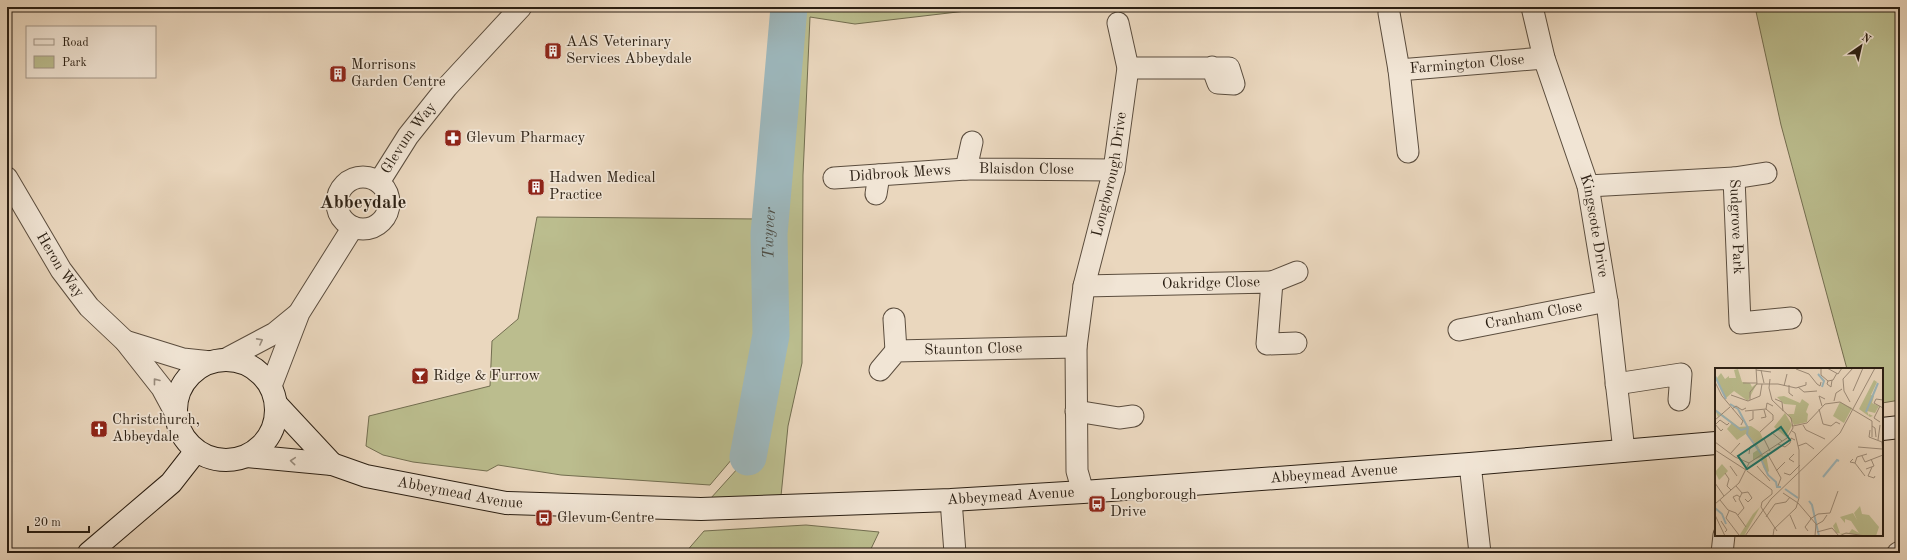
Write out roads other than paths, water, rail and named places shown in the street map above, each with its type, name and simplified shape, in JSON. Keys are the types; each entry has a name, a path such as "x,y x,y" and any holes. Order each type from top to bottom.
{"street":[{"name":"Glevum Way","path":"379,182 408,136 422,118 456,77 521,7"},
{"name":"Kingscote Drive","path":"1532,7 1544,58 1588,186 1607,301 1624,451"},
{"name":"Farmington Close","path":"1389,13 1399,70 1544,58"},
{"name":"Longborough Drive","path":"1083,492 1077,471 1076,347 1084,286 1114,170 1128,68 1118,23"},
{"path":"1128,68 1229,68 1234,84"},
{"path":"1399,70 1408,152"},
{"name":"Blaisdon Close","path":"972,142 966,169 1114,170"},
{"name":"Didbrook Mews","path":"834,178 877,185 966,169"},
{"path":"1734,178 1766,173"},
{"path":"364,177 372,178 379,182 388,196 389,204 386,215 378,224 370,228 354,227 347,223 339,210 339,195 342,188 348,182 364,177"},
{"name":"Heron Way","path":"7,178 61,270 84,301 125,341 162,388 176,414"},
{"name":"Sudgrove Park","path":"1588,186 1734,178 1740,323 1791,318"},
{"path":"274,395 299,313 354,227"},
{"path":"1272,282 1297,272"},
{"name":"Oakridge Close","path":"1084,286 1272,282 1267,344 1296,342"},
{"name":"Cranham Close","path":"1459,330 1607,301"},
{"path":"218,361 241,362 252,367 264,376 274,395 277,419 271,434 261,447 247,456 231,460 213,459 196,451 188,442 180,429 176,414 177,399 183,385 190,375 200,367 218,361 275,333 299,313"},
{"path":"880,370 896,351 894,319"},
{"name":"Heron Way","path":"125,341 183,359 218,361"},
{"name":"Staunton Close","path":"896,351 1076,347"},
{"path":"1616,384 1681,374 1679,400"},
{"name":"Abbeymead Avenue","path":"274,395 332,464"},
{"path":"1076,411 1123,422"},
{"path":"1883,429 1900,427"},
{"name":"Abbeymead Avenue","path":"247,456 332,464 366,476 506,503 701,509 951,500 1083,492 1470,464 1715,443"},
{"path":"89,553 171,483 196,451"},
{"path":"1470,464 1480,553"},
{"path":"951,500 955,553"},
{"path":"1722,553 1724,536"}],"waterway":[{"name":"Twyver","path":"748,457 771,335 769,234 789,7"}],"place":[{"name":"AAS Veterinary Services Abbeydale","path":"553,51"},
{"name":"Morrisons Garden Centre","path":"338,74"},
{"name":"Glevum Pharmacy","path":"453,138"},
{"name":"Hadwen Medical Practice","path":"536,187"},
{"name":"Ridge & Furrow","path":"420,376"},
{"name":"Christchurch, Abbeydale","path":"99,429"},
{"name":"Longborough Drive","path":"1097,504"},
{"name":"Glevum Centre","path":"544,518"}],"district":[{"name":"Abbeydale","path":"363,203"}]}
